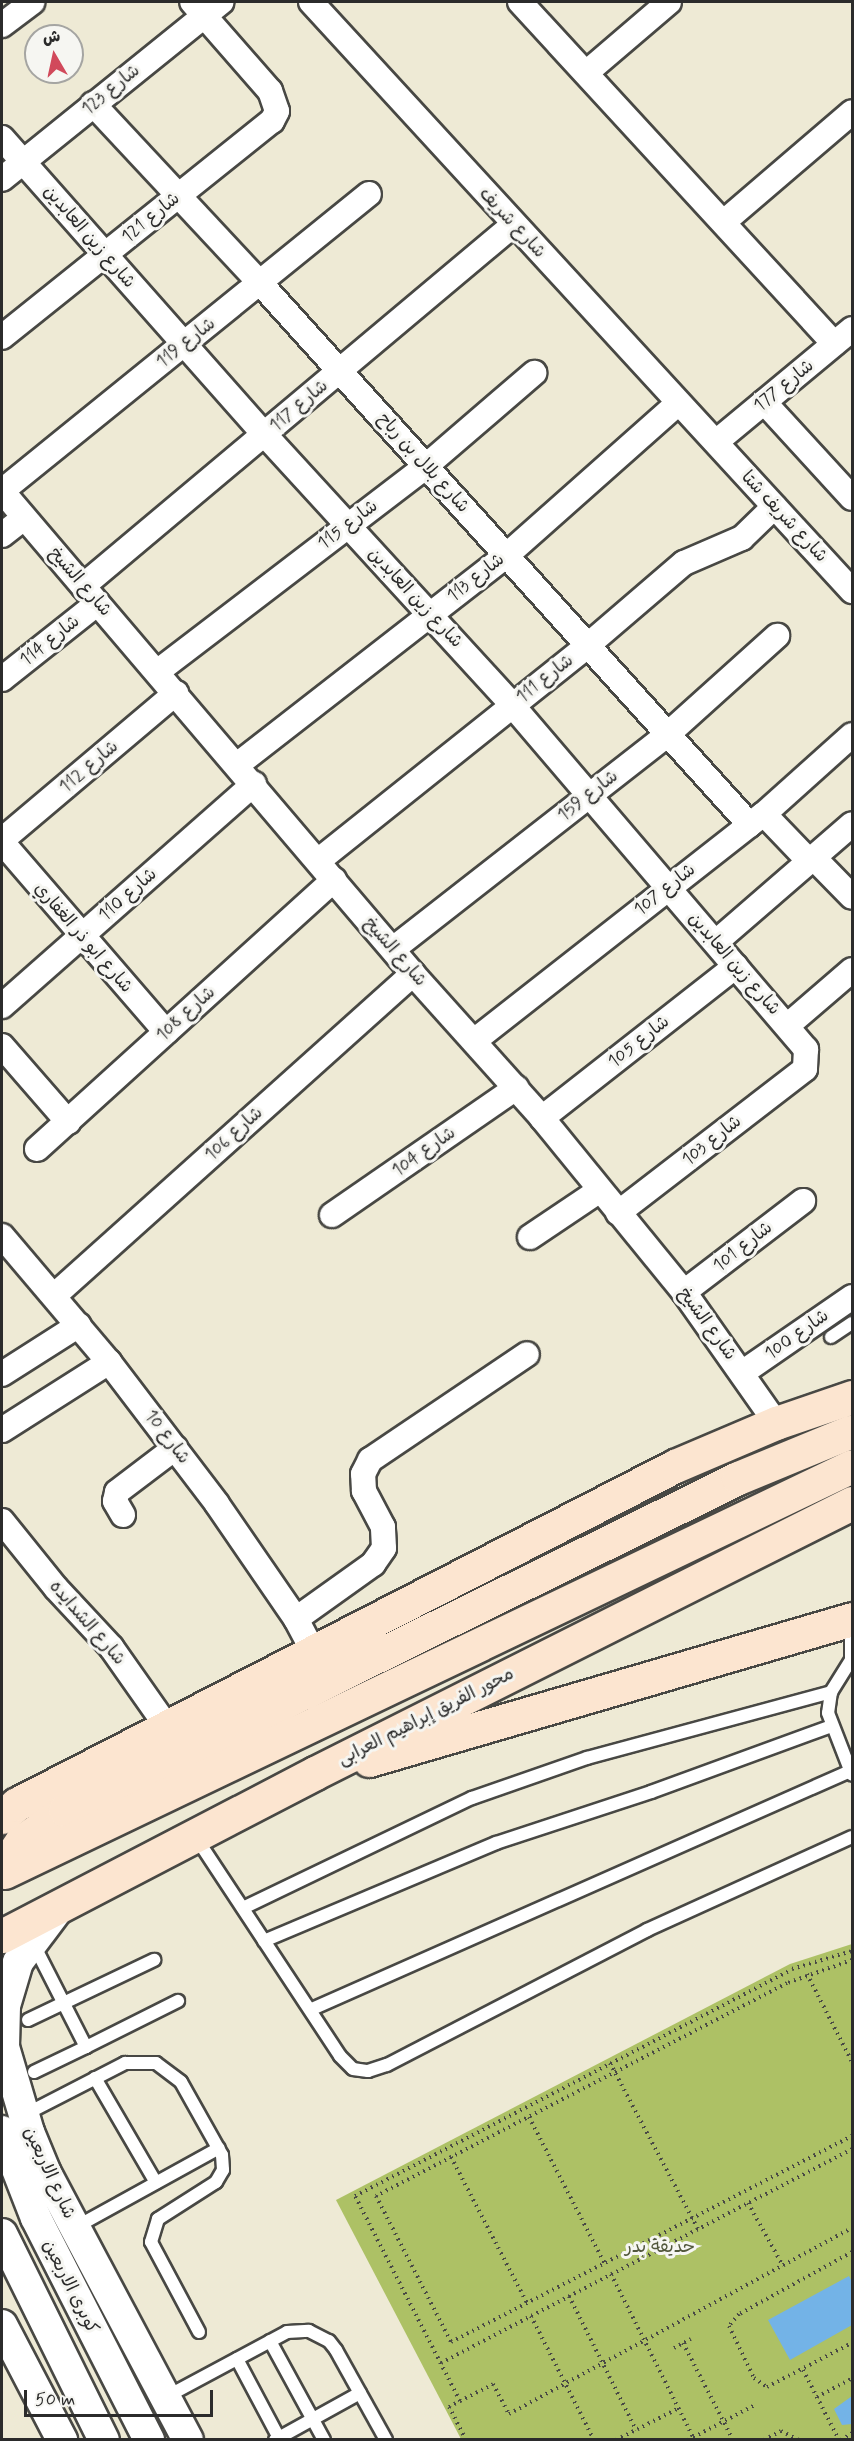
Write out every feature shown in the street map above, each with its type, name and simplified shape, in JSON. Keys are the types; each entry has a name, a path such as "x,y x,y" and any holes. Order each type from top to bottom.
{"main road":[{"path":"2,1817 16,1804 675,1466 776,1423 852,1397"},
{"path":"2,1872 21,1842 65,1810 768,1463 852,1431"},
{"path":"2,1872 852,1466"},
{"name":"محور الفريق إبراهيم العرابى","path":"16,1937 66,1901 852,1503"},
{"path":"315,1773 472,1733 852,1620"}],"street":[{"path":"2,25 32,2"},
{"name":"شارع شريف","path":"311,2 513,225 716,442"},
{"path":"520,2 725,221 843,337"},
{"path":"586,73 669,2"},
{"name":"شارع 123","path":"2,179 93,104 205,6"},
{"name":"شارع 121","path":"2,336 272,121 277,111 270,91 205,6"},
{"name":"شارع بلال بن رباح","path":"93,104 261,284 668,734 757,819 812,860 852,897"},
{"path":"725,221 852,112"},
{"name":"شارع زين العابدين","path":"2,138 184,345 430,613 591,795 806,1049 805,1069"},
{"name":"شارع 119","path":"2,491 261,284 369,194"},
{"name":"شارع 117","path":"90,595 265,435 513,225"},
{"name":"شارع 177","path":"716,442 843,337"},
{"name":"شارع 115","path":"157,672 426,466 534,373"},
{"path":"764,402 852,498"},
{"name":"شارع 113","path":"237,765 507,555 678,403"},
{"name":"شارع شريف شتا","path":"716,442 852,591"},
{"name":"شارع الشيخ","path":"2,491 254,784 413,974 542,1118 684,1292 776,1423"},
{"name":"شارع 111","path":"318,861 587,646 684,563 742,538 774,507"},
{"path":"2,535 24,518"},
{"name":"شارع 114","path":"2,679 90,595"},
{"name":"شارع 159","path":"393,949 668,734 777,636"},
{"name":"شارع 112","path":"2,841 176,693"},
{"name":"شارع 107","path":"474,1041 757,819 852,735"},
{"name":"شارع 110","path":"2,1006 254,784"},
{"path":"716,942 852,824"},
{"name":"شارع ابو ذر الغفاري","path":"2,841 81,936 166,1032"},
{"name":"شارع 108","path":"37,1149 334,880"},
{"name":"شارع 105","path":"542,1118 736,966"},
{"path":"787,1026 852,970"},
{"name":"شارع 106","path":"55,1295 413,974"},
{"path":"2,1046 68,1122"},
{"name":"شارع 103","path":"618,1213 805,1069"},
{"name":"شارع 104","path":"332,1215 516,1088"},
{"path":"530,1238 600,1190"},
{"name":"شارع 101","path":"684,1292 803,1201"},
{"name":"شارع 10","path":"2,1236 55,1295 176,1448 296,1619 314,1653"},
{"name":"شارع 100","path":"742,1373 852,1297"},
{"path":"2,1374 79,1325"},
{"path":"296,1619 373,1564 384,1548 383,1527 364,1491 363,1474 370,1460 527,1354"},
{"path":"2,1430 109,1362"},
{"path":"123,1515 116,1501 117,1492 176,1448"},
{"name":"شارع الشدايده","path":"2,1521 56,1588 111,1647 168,1728"},
{"name":"شارع الاربعين","path":"16,1937 3,2047 11,2131 46,2173 188,2439"},
{"name":"كوبرى الاربعين","path":"11,2131 52,2253 149,2439"},
{"path":"2,2234 105,2439"},
{"path":"2,2325 62,2439"}],"lane":[{"path":"831,1336 852,1323"},
{"path":"312,2009 851,1773 831,1726 831,1692 851,1660 852,1620"},
{"path":"243,1908 472,1798 587,1758 831,1692"},
{"path":"264,1941 496,1843 651,1792 831,1726"},
{"path":"194,1835 312,2009 340,2056 353,2069 368,2071 387,2065 627,1940 852,1838"},
{"path":"16,1937 64,2004 86,2047"},
{"path":"28,2020 154,1960"},
{"path":"34,2072 178,2001"},
{"path":"11,2131 95,2078 135,2061 166,2067 181,2082 219,2148 224,2162 216,2182 164,2214 151,2234 153,2250 199,2332"},
{"path":"95,2078 156,2183"},
{"path":"75,2228 219,2148"},
{"path":"166,2397 270,2341 298,2330 320,2335 336,2350 386,2439"},
{"path":"270,2341 324,2439"},
{"path":"237,2358 278,2439 360,2394"}],"path":[{"path":"460,2401 355,2196 792,1969 852,1951"},
{"path":"852,1960 807,1974 376,2196 451,2342 852,2136"},
{"path":"807,1974 852,2062"},
{"path":"610,2063 698,2229"},
{"path":"529,2117 604,2264"},
{"path":"441,2362 852,2149"},
{"path":"451,2157 527,2303"},
{"path":"748,2203 783,2266"},
{"path":"466,2439 449,2407 460,2401 493,2384 508,2414 852,2229"},
{"path":"852,2252 731,2321 731,2337 762,2386 772,2387 852,2343"},
{"path":"611,2274 693,2437"},
{"path":"569,2296 636,2430"},
{"path":"531,2316 594,2439"},
{"path":"674,2348 691,2339"},
{"path":"682,2343 732,2439"},
{"path":"803,2370 840,2439 852,2433"},
{"path":"817,2397 852,2378"},
{"path":"688,2439 755,2404"},
{"path":"616,2439 679,2408"},
{"path":"764,2439 781,2431 799,2439"}],"green space":[{"name":"حديقة بدر","path":"852,1944 852,2439 461,2439 336,2200 790,1964"}],"water":[{"path":"849,2276 852,2282 852,2325 790,2360 768,2320"},
{"path":"852,2396 852,2424 842,2425 834,2409"}]}
